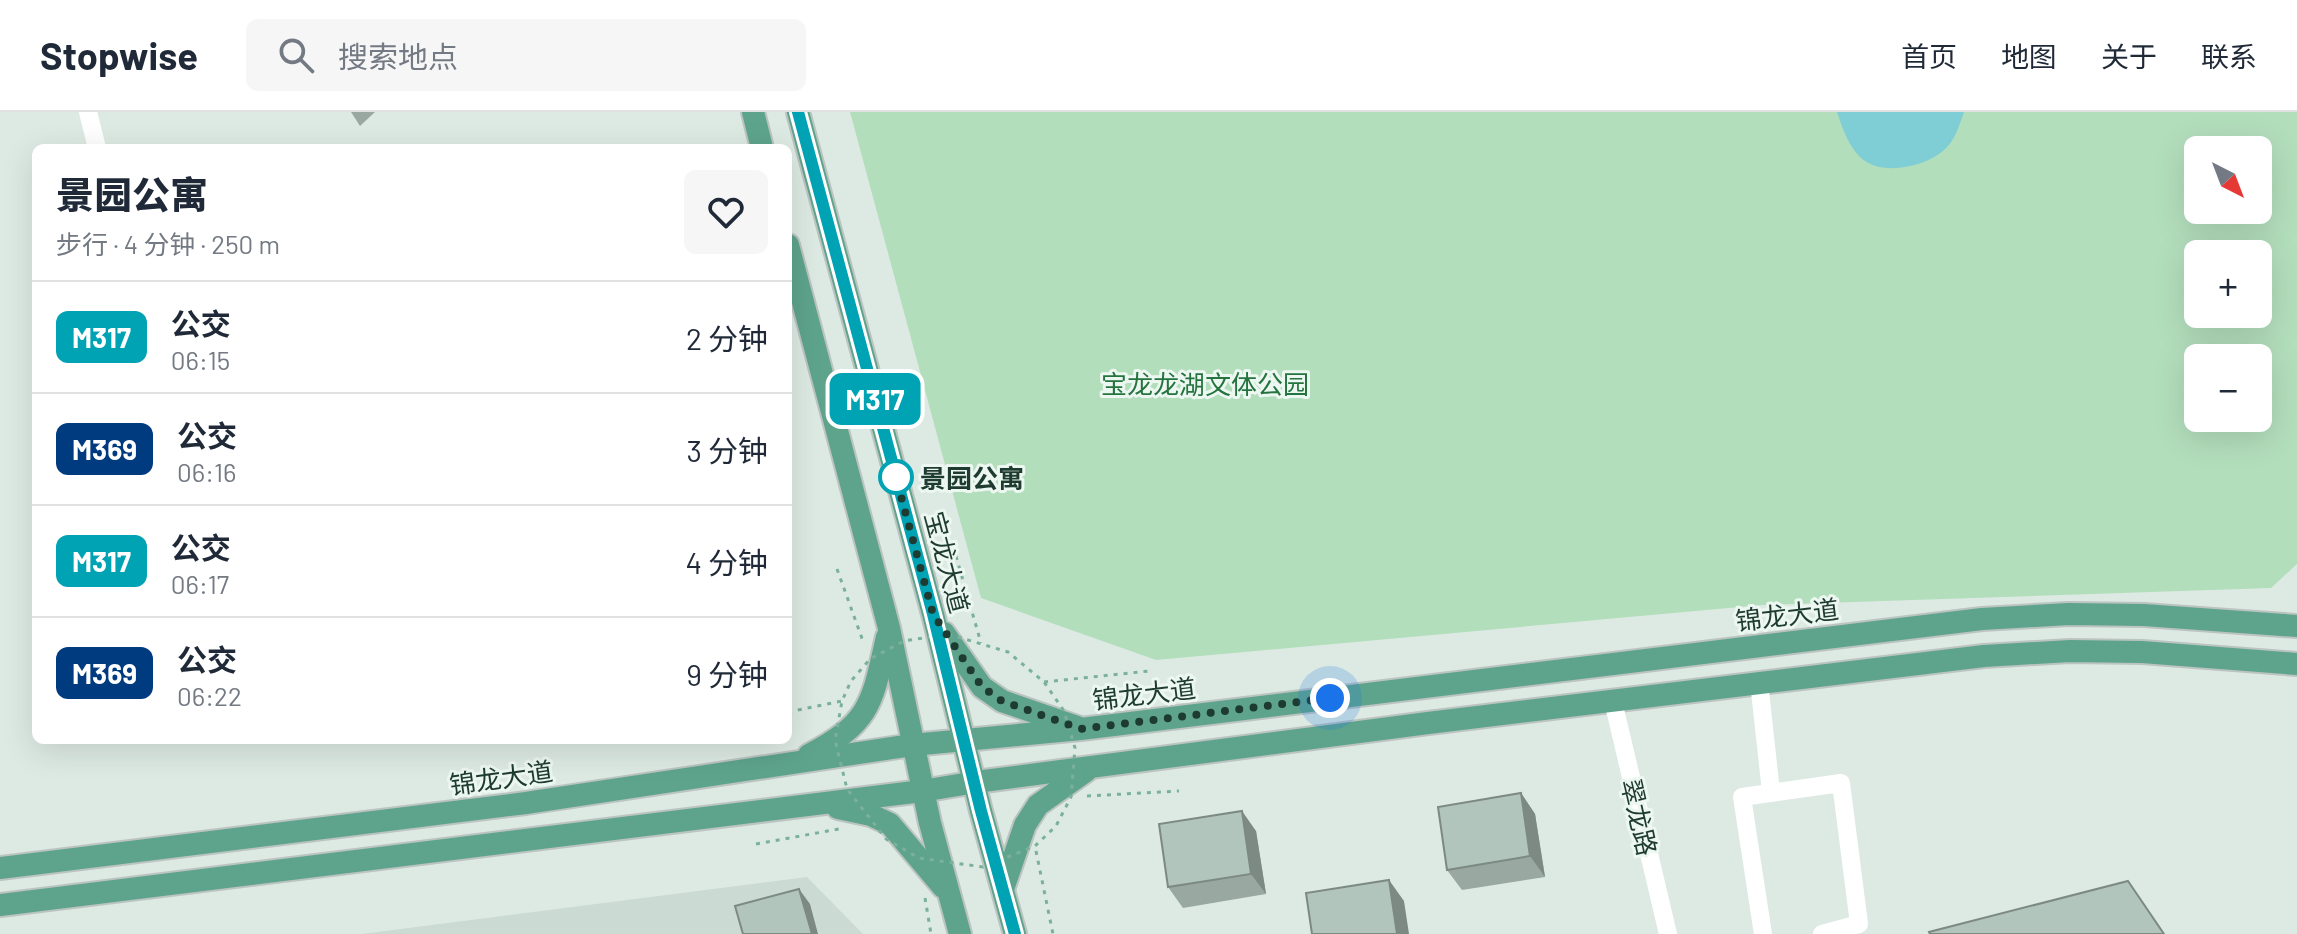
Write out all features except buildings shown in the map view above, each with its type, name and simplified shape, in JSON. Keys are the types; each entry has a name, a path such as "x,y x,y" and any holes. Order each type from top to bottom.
{"main road":[{"path":"753,112 761,144"},
{"name":"宝龙大道","path":"798,112 1015,934"},
{"path":"792,260 889,628 922,791 960,934"},
{"path":"933,614 982,687 1002,701 1081,729"},
{"name":"锦龙大道","path":"0,868 526,803 912,745 1081,729 1982,619 2069,614 2144,615 2297,626"},
{"path":"797,762 852,729 865,711 876,684 889,628"},
{"path":"0,905 1984,656 2070,651 2142,652 2297,664"},
{"path":"1003,889 1025,825 1038,805 1092,767"},
{"path":"813,804 871,815 890,824 950,896"}],"street":[{"path":"88,112 96,144"},
{"path":"1759,682 1771,792"},
{"name":"翠龙路","path":"1613,701 1668,934"},
{"path":"1763,934 1742,797 1841,783 1859,924 1822,934"}],"path":[{"path":"956,556 981,643"},
{"path":"837,569 865,646"},
{"path":"948,634 1008,652 1044,682 1064,711 1075,748 1071,797 1056,826 1035,846 983,867 919,858 886,839 847,789 835,740 842,701 851,681 870,659 904,641 948,634"},
{"path":"1044,682 1149,671"},
{"path":"792,711 842,701"},
{"path":"1087,796 1179,791"},
{"path":"756,844 843,828"},
{"path":"1035,846 1053,934"}],"shaded area":[{"path":"807,877 863,934 362,934"}],"green space":[{"name":"宝龙龙湖文体公园","path":"850,112 2297,112 2297,564 2271,588 1762,605 1156,660 981,598"}],"water":[{"path":"1837,112 1964,112 1954,138 1943,151 1925,162 1890,168 1879,167 1860,157 1843,130"}],"bus line":[{"name":"M317","path":"798,112 1015,934"}],"place":[{"name":"景园公寓","path":"896,477"}],"route":[{"path":"896,477 893,467 933,614 982,687 1002,701 1081,729 1330,698"}]}
